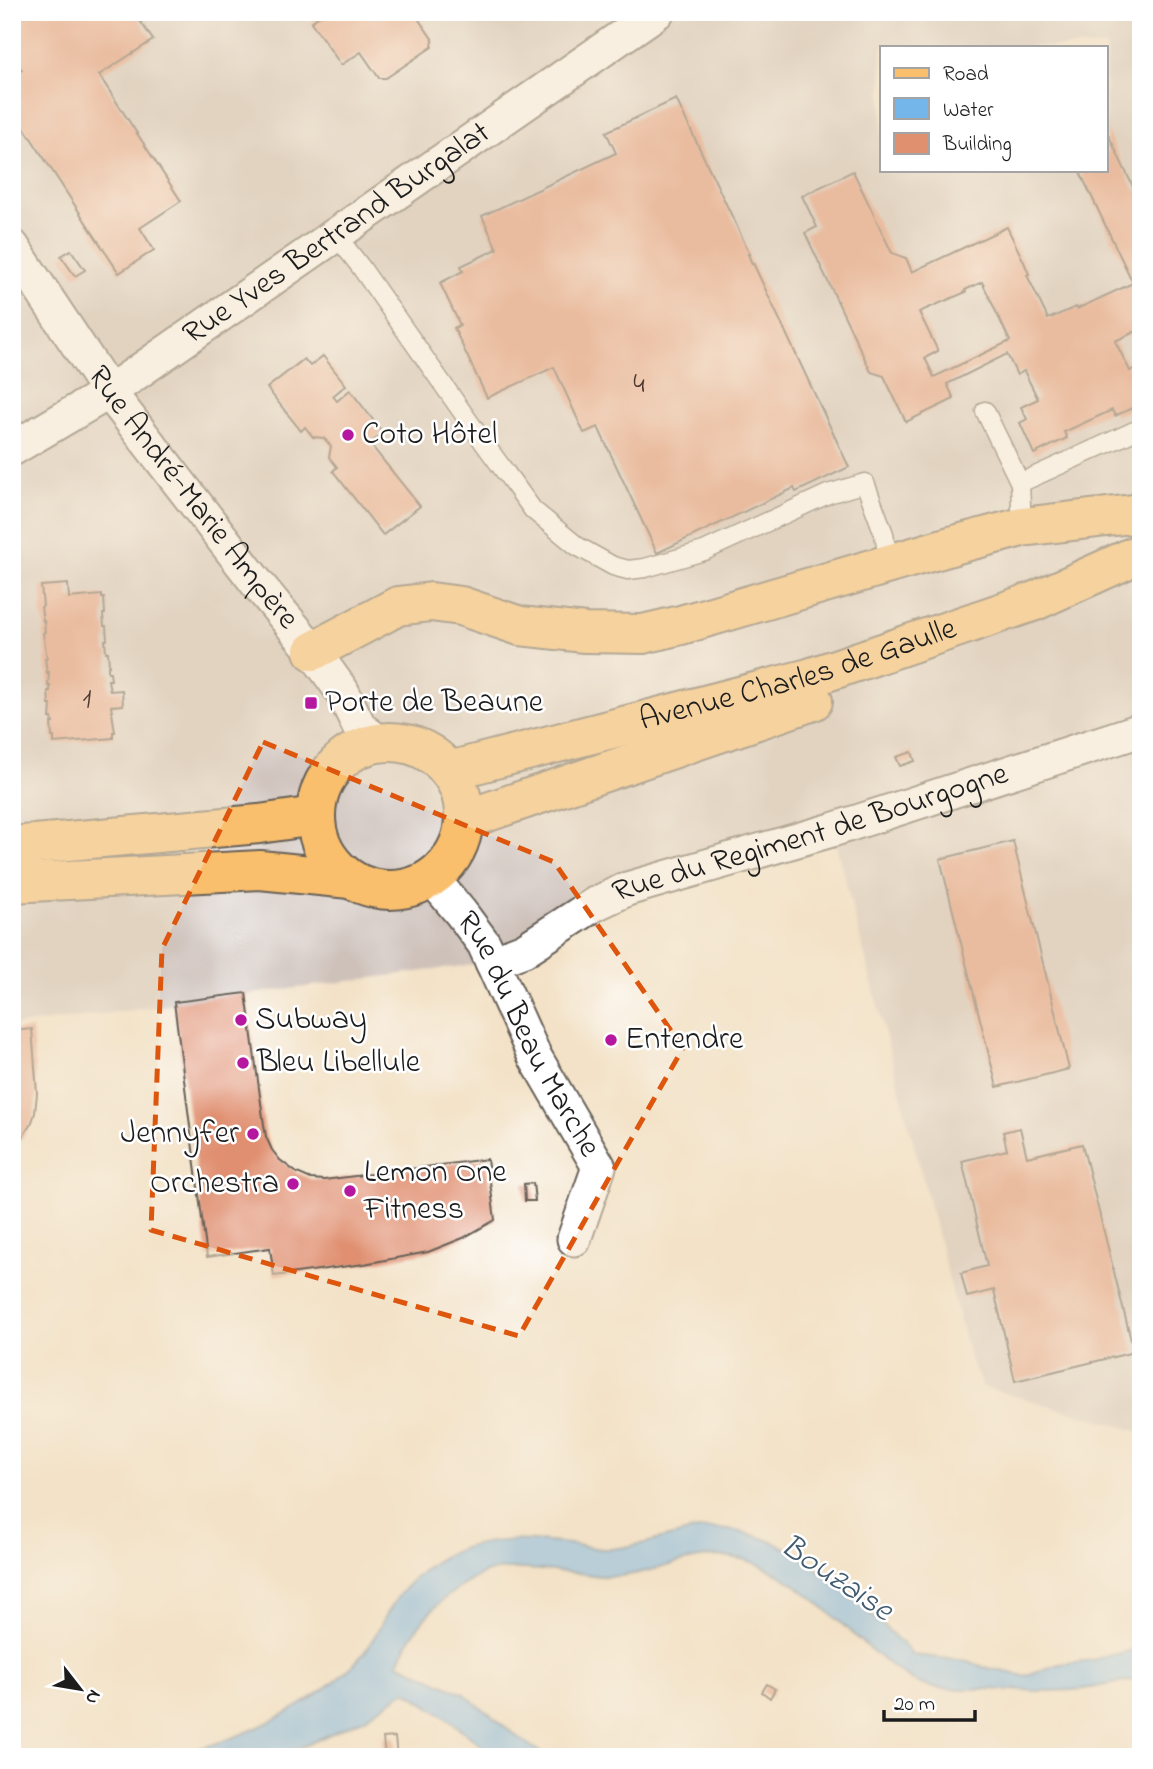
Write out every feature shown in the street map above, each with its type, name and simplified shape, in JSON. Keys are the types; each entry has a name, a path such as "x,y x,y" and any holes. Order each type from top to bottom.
{"main road":[{"path":"313,651 398,606 431,602 461,607 520,626 585,633 643,634 1023,527 1141,513"},
{"name":"Avenue Charles de Gaulle","path":"449,771 809,678 1035,601 1141,554"},
{"name":"Avenue Charles de Gaulle","path":"464,820 836,693 1141,569"},
{"path":"380,743 406,744 430,753 449,771 460,794 464,820 459,842 449,862 432,877 412,887 391,891 370,888 350,879 332,863 320,841 315,816 318,795 328,776 342,760 359,748 380,743"},
{"path":"12,846 259,824 315,816"},
{"path":"12,883 260,870 350,879"}],"street":[{"name":"Rue Yves Bertrand Burgalat","path":"12,449 109,392 657,12"},
{"name":"Rue André-Marie Ampère","path":"12,246 109,392 313,651 342,691 360,728 380,743"},
{"name":"Rue du Regiment de Bourgogne","path":"492,962 524,950 595,904 627,889 832,830 1141,730"},
{"name":"Rue du Beau Marche","path":"432,877 484,944 535,1056 599,1167 574,1239"}],"lane":[{"path":"335,235 360,266 533,510 577,546 613,566 628,570 645,568 704,551 828,494 865,483 884,534 889,564"},
{"path":"985,411 1020,484 1023,527"},
{"path":"1020,484 1141,428"}],"highlighted area":[{"path":"263,742 554,862 683,1048 519,1336 151,1230 162,949"}],"shaded area":[{"path":"12,12 1141,12 1141,1432 983,1387 970,1360 832,830 627,889 492,962 12,1026"}],"water":[{"path":"707,1529 750,1534 769,1540 804,1559 884,1626 913,1655 968,1661 1024,1676 1059,1664 1092,1660 1141,1648 1141,1678 1062,1691 930,1687 915,1682 895,1669 795,1585 764,1567 744,1560 708,1557 639,1573 613,1576 507,1569 482,1574 443,1600 417,1628 398,1663 463,1693 547,1757 496,1757 406,1691 365,1718 280,1757 157,1757 200,1748 253,1729 294,1708 333,1683 363,1654 393,1604 410,1583 431,1564 447,1555 478,1544 511,1541 609,1549"}],"building":[{"path":"27,12 134,12 153,40 99,75 181,201 140,228 154,250 119,273 12,109 12,77 22,70 12,55 12,22"},
{"path":"325,12 417,12 415,14 433,40 432,47 386,78 379,78 361,52 341,65 311,22"},
{"path":"676,99 849,467 796,492 794,488 657,553 598,427 584,433 554,367 487,398 454,328 460,325 440,283 463,271 461,266 497,249 482,216 616,153 606,132"},
{"path":"1108,134 1135,191 1141,188 1141,329 1115,341 1130,371 1137,367 1141,375 1141,404 1115,416 1112,410 1064,432 1067,438 1034,454 1020,423 1027,419 1021,407 1038,399 1024,371 1017,375 1007,354 947,384 954,399 906,422 884,376 871,372 805,233 817,227 802,196 853,171 892,253 906,258 912,272 1007,227 1048,319 1076,307 1077,309 1133,283 1080,172 1108,172","holes":["982,282 1010,341 934,377 925,358 938,351 919,312 966,292 965,290"]},
{"path":"71,250 85,270 75,276 61,256"},
{"path":"323,356 346,385 333,396 337,401 350,390 383,433 370,444 420,506 383,535 333,471 337,467 329,457 331,446 324,438 313,437 305,427 301,431 267,388 304,359 310,366"},
{"path":"68,584 69,598 102,595 104,598 106,652 111,680 108,680 110,691 122,690 123,705 111,706 115,732 113,738 54,743 52,737 41,586"},
{"path":"912,752 915,761 900,766 896,757"},
{"path":"1013,841 1069,1069 997,1087 940,859"},
{"path":"246,993 266,1137 280,1160 297,1173 311,1179 324,1180 487,1159 495,1220 463,1238 428,1252 274,1276 270,1248 207,1257 174,1002"},
{"path":"32,1029 37,1093 35,1113 22,1138 12,1148 12,1031"},
{"path":"1020,1128 1027,1157 1082,1144 1134,1352 1015,1381 994,1290 967,1297 961,1273 987,1266 962,1161 1007,1150 1003,1132"},
{"path":"533,1183 535,1201 525,1201 524,1184"},
{"path":"767,1684 775,1689 770,1698 762,1692"},
{"path":"395,1737 397,1757 385,1757 383,1738"}],"place":[{"name":"Coto Hôtel","path":"348,435"},
{"name":"Porte de Beaune","path":"311,703"},
{"name":"Subway","path":"241,1020"},
{"name":"Entendre","path":"611,1040"},
{"name":"Bleu Libellule","path":"243,1063"},
{"name":"Jennyfer","path":"253,1134"},
{"name":"Orchestra","path":"293,1184"},
{"name":"Lemon One Fitness","path":"350,1191"}],"water label":[{"name":"Bouzaise","path":"836,1579"}]}
